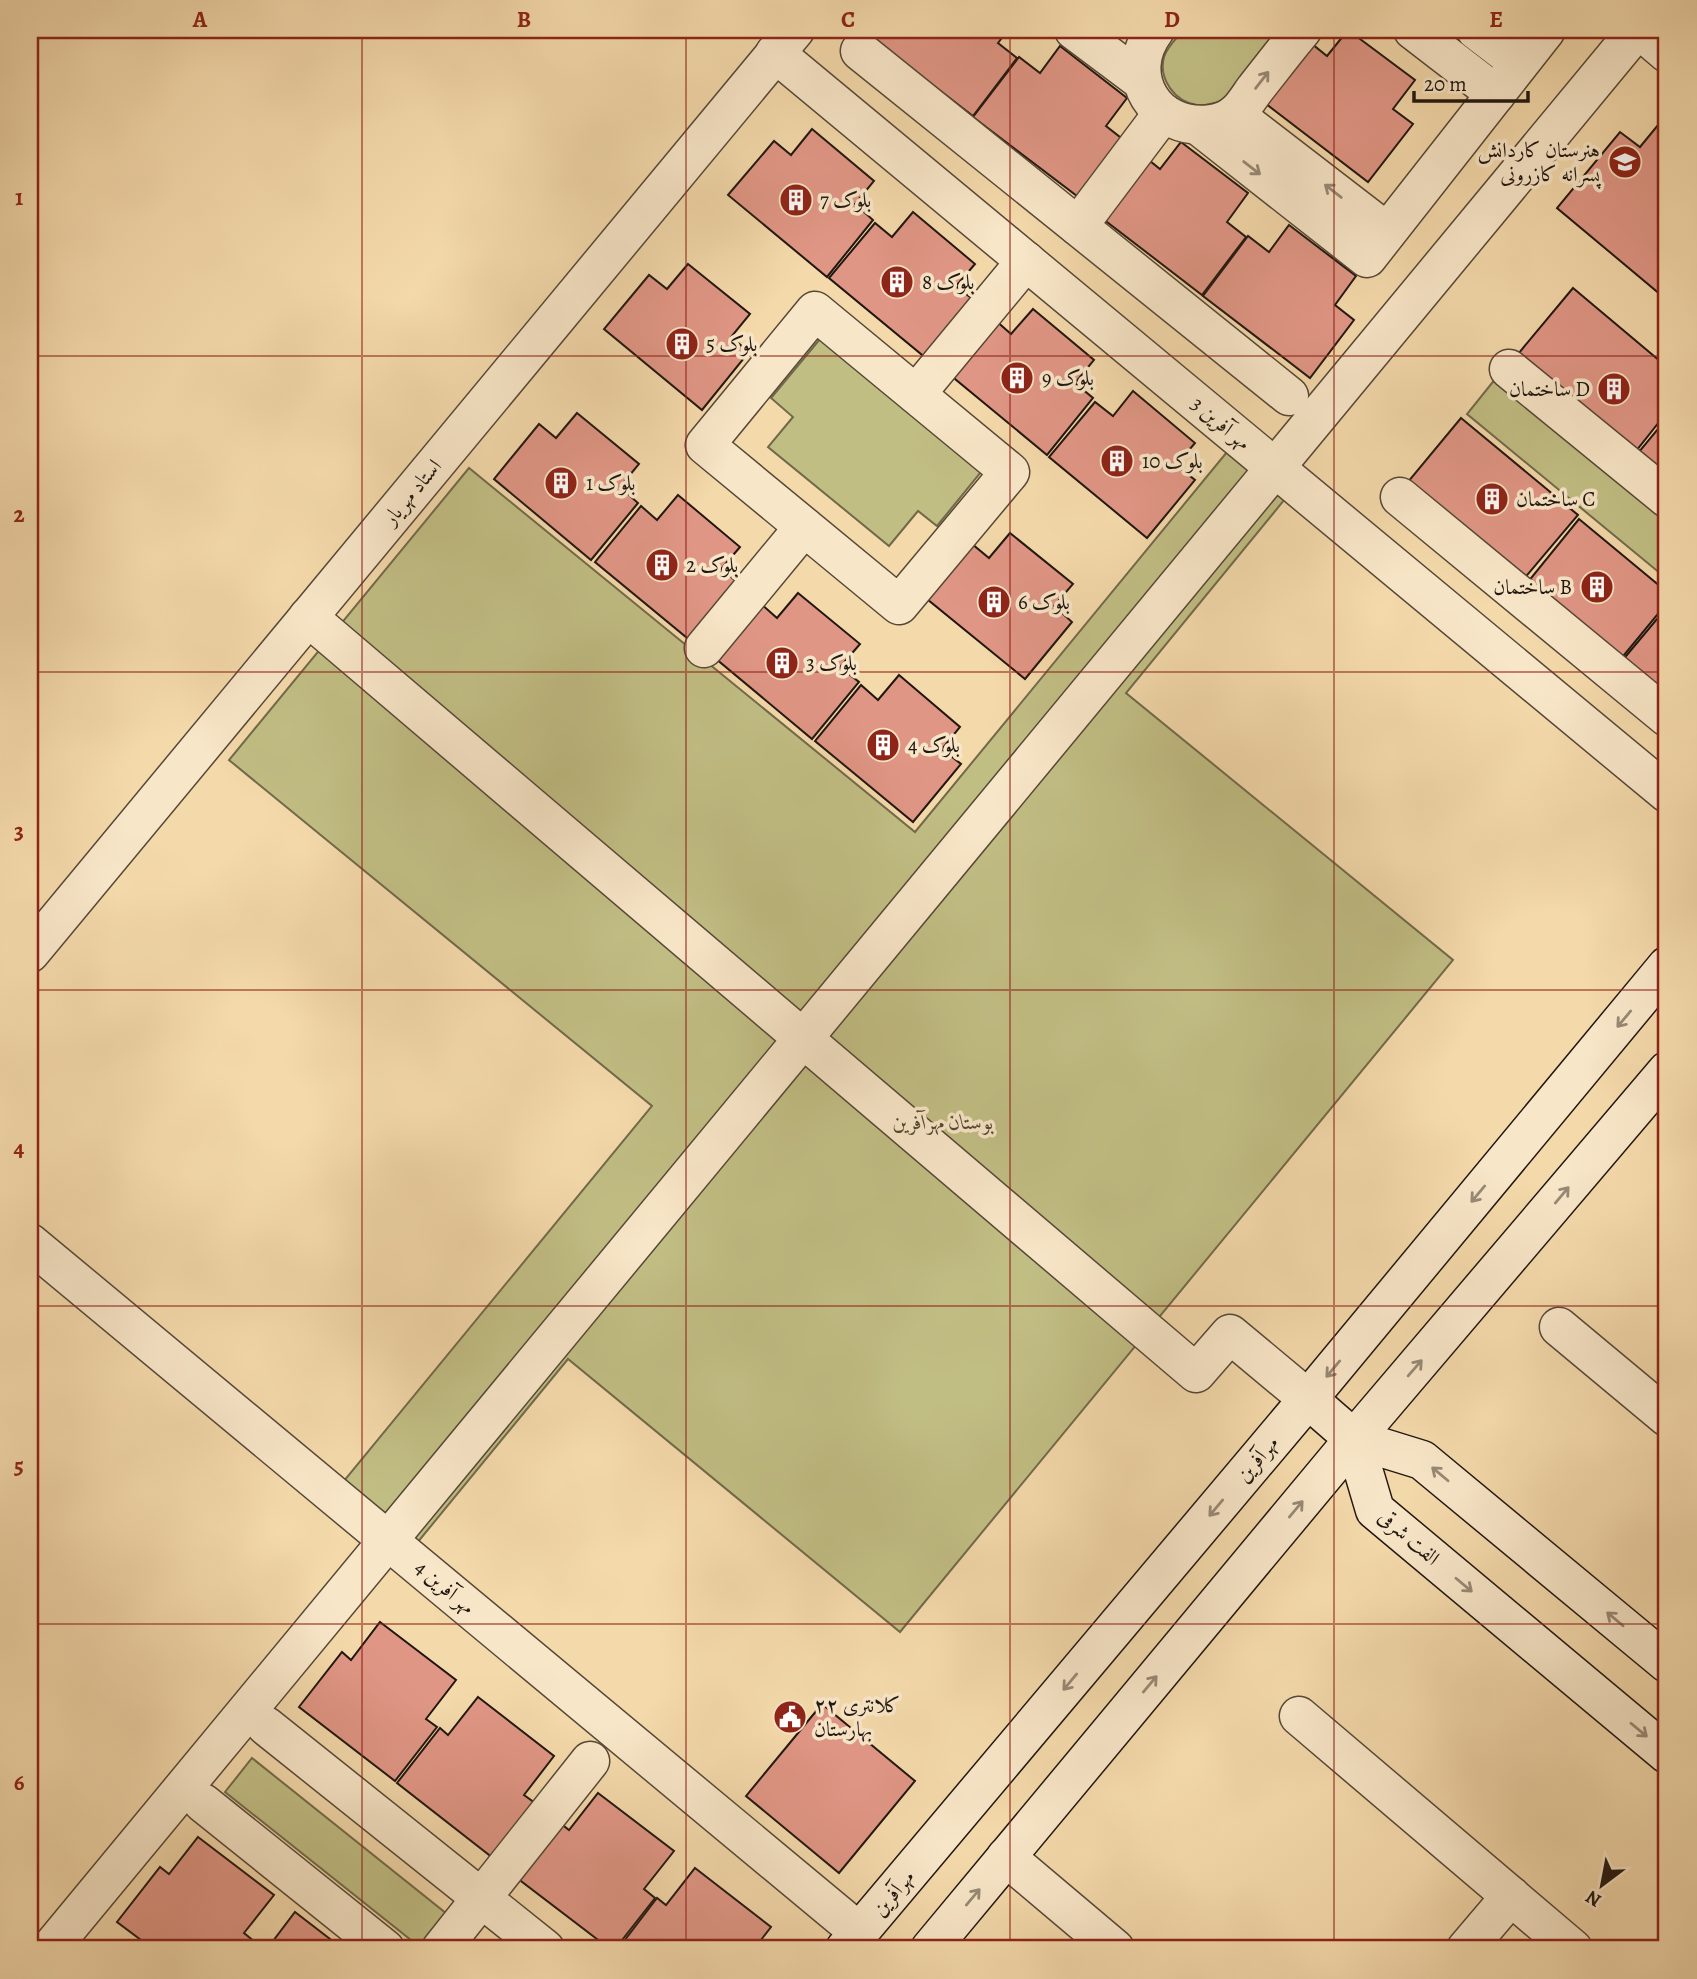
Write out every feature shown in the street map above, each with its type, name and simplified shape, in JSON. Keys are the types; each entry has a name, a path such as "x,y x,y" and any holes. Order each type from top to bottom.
{"street":[{"path":"1074,30 1142,81"},
{"path":"1143,34 1142,81 1150,99 1163,113 1180,122 1199,126 1218,123 1235,115 1302,30"},
{"path":"1413,30 1496,93"},
{"path":"1476,30 1519,63"},
{"path":"1377,245 1546,30"},
{"path":"50,1949 1639,30 1667,53"},
{"name":"مهر آفرین 3","path":"785,41 1026,261 1667,793"},
{"name":"استاد مهریار","path":"30,953 785,41"},
{"path":"860,51 1289,396"},
{"path":"1078,226 1163,113"},
{"path":"1235,115 1377,245"},
{"path":"1199,126 1377,245"},
{"path":"916,394 1026,261"},
{"path":"815,311 1010,472 899,606 804,527 705,445 815,311"},
{"path":"1509,369 1667,498"},
{"path":"1400,497 1667,717"},
{"path":"704,648 804,527"},
{"path":"308,617 1196,1373 1230,1334 1354,1439 1422,1460 1667,1663"},
{"name":"مهرآفرین","path":"852,1941 1308,1399 1667,966"},
{"path":"930,1949 1354,1439 1667,1071"},
{"name":"مهر آفرین 4","path":"30,1243 388,1540 852,1941"},
{"path":"1559,1327 1667,1417"},
{"name":"الفت شرقی","path":"1354,1439 1375,1510 1667,1754"},
{"path":"1299,1716 1573,1949"},
{"path":"266,1726 545,1949"},
{"path":"441,1949 590,1761"},
{"path":"202,1803 384,1949"},
{"path":"1006,1857 1115,1949"},
{"path":"1466,1949 1511,1896"}],"green space":[{"path":"1183,30 1277,30 1224,100 1201,105 1189,103 1175,94 1164,73 1165,53"},
{"path":"820,339 981,472 937,526 918,511 889,546 768,447 793,417 771,398"},
{"path":"1496,378 1667,519 1667,579 1467,414"},
{"name":"بوستان مهرآفرین","path":"1227,452 1285,499 1126,693 1453,960 900,1632 568,1359 417,1543 343,1482 652,1106 229,760 469,468 915,832"},
{"path":"252,1758 447,1914 421,1948 225,1792"}],"building":[{"path":"868,30 1008,30 998,43 1017,58 973,116 865,33"},
{"path":"1348,30 1415,80 1393,109 1413,124 1368,182 1261,100 1307,40 1327,56"},
{"path":"1060,46 1127,98 1106,126 1125,141 1081,199 973,117 1019,57 1040,73"},
{"name":"هنرستان کاردانش پسرانه کازرونی","path":"1667,114 1667,300 1557,208 1620,132 1640,147"},
{"name":"بلوک 7","path":"812,129 874,181 855,204 873,220 827,277 728,195 774,141 791,155"},
{"path":"1181,142 1248,193 1227,222 1246,237 1202,295 1094,212 1140,153 1160,169"},
{"name":"بلوک 8","path":"913,212 975,264 956,286 975,301 927,359 829,278 875,223 892,237"},
{"path":"1289,225 1356,276 1335,305 1354,320 1310,378 1203,296 1248,236 1269,252"},
{"name":"بلوک 5","path":"688,264 750,314 731,337 749,352 702,410 604,329 649,275 667,289"},
{"name":"ساختمان D","path":"1573,288 1667,367 1667,412 1636,451 1518,354"},
{"name":"بلوک 9","path":"1033,309 1094,360 1075,383 1093,398 1047,455 949,374 994,319 1011,334"},
{"name":"بلوک 10","path":"1133,391 1195,443 1176,465 1195,480 1147,538 1049,457 1095,402 1113,416"},
{"name":"بلوک 1","path":"577,413 639,464 620,487 638,503 591,560 494,479 539,424 556,438"},
{"name":"ساختمان C","path":"1461,418 1578,515 1523,580 1407,483"},
{"path":"1667,418 1667,477 1638,453"},
{"name":"بلوک 2","path":"678,495 740,547 721,569 740,584 692,642 595,562 641,506 657,520"},
{"name":"ساختمان B","path":"1579,519 1667,592 1667,603 1620,660 1527,583"},
{"name":"بلوک 6","path":"1010,533 1073,584 1054,606 1072,622 1025,679 927,599 972,544 989,558"},
{"name":"بلوک 3","path":"798,593 860,644 840,667 859,682 812,739 715,658 760,603 777,618"},
{"path":"1667,607 1667,701 1621,662"},
{"name":"بلوک 4","path":"899,675 960,727 942,749 961,764 913,822 815,741 861,685 878,700"},
{"path":"380,1622 456,1680 426,1719 437,1727 395,1781 299,1707 342,1652 351,1660"},
{"path":"478,1697 554,1756 524,1795 535,1803 493,1858 397,1783 440,1728 448,1735"},
{"path":"822,1704 915,1781 839,1873 746,1796"},
{"path":"598,1793 674,1851 644,1889 655,1898 615,1949 610,1949 517,1878 560,1823 569,1830"},
{"path":"198,1837 274,1895 244,1933 255,1942 249,1949 153,1949 117,1922 160,1867 169,1874"},
{"path":"695,1868 771,1927 754,1949 618,1949 657,1898 666,1905"},
{"path":"295,1912 343,1949 267,1949"},
{"path":"258,1942 266,1949 252,1949"}],"place":[{"name":"هنرستان کاردانش پسرانه کازرونی","path":"1625,162"},
{"name":"بلوک 7","path":"796,200"},
{"name":"بلوک 8","path":"897,282"},
{"name":"بلوک 5","path":"682,344"},
{"name":"بلوک 9","path":"1017,378"},
{"name":"ساختمان D","path":"1614,389"},
{"name":"بلوک 10","path":"1117,461"},
{"name":"بلوک 1","path":"561,483"},
{"name":"ساختمان C","path":"1492,499"},
{"name":"بلوک 2","path":"662,565"},
{"name":"ساختمان B","path":"1597,587"},
{"name":"بلوک 6","path":"994,602"},
{"name":"بلوک 3","path":"782,663"},
{"name":"بلوک 4","path":"883,745"},
{"name":"کلانتری ۲۲ بهارستان","path":"790,1717"}]}
